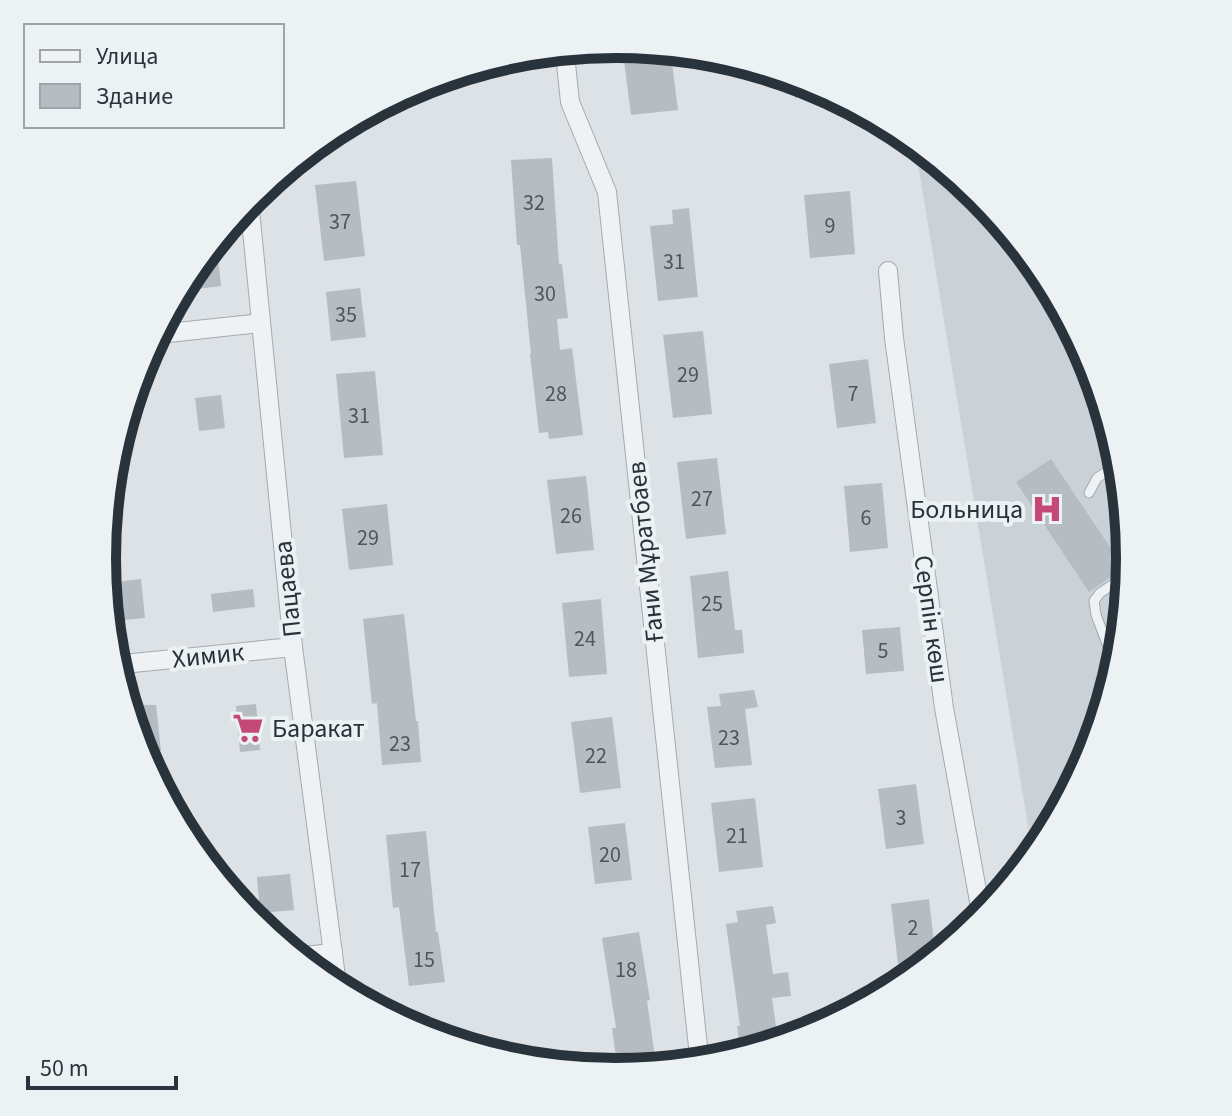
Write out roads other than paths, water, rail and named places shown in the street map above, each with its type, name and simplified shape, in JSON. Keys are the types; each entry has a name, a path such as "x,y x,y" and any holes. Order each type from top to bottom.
{"street":[{"name":"Ғани Мұратбаев","path":"566,61 570,102 607,192 698,1051"},
{"name":"Пацаева","path":"251,216 293,647 335,972"},
{"name":"Серпін көш","path":"888,271 894,338 944,708 979,902"},
{"path":"170,333 261,323"},
{"name":"Химик","path":"128,664 293,647"},
{"path":"312,955 333,953"}],"lane":[{"path":"1089,493 1097,478 1108,471"},
{"path":"1108,646 1094,601 1115,583"}],"place":[{"name":"Больница","path":"1047,509"},
{"name":"Баракат","path":"248,728"}]}
